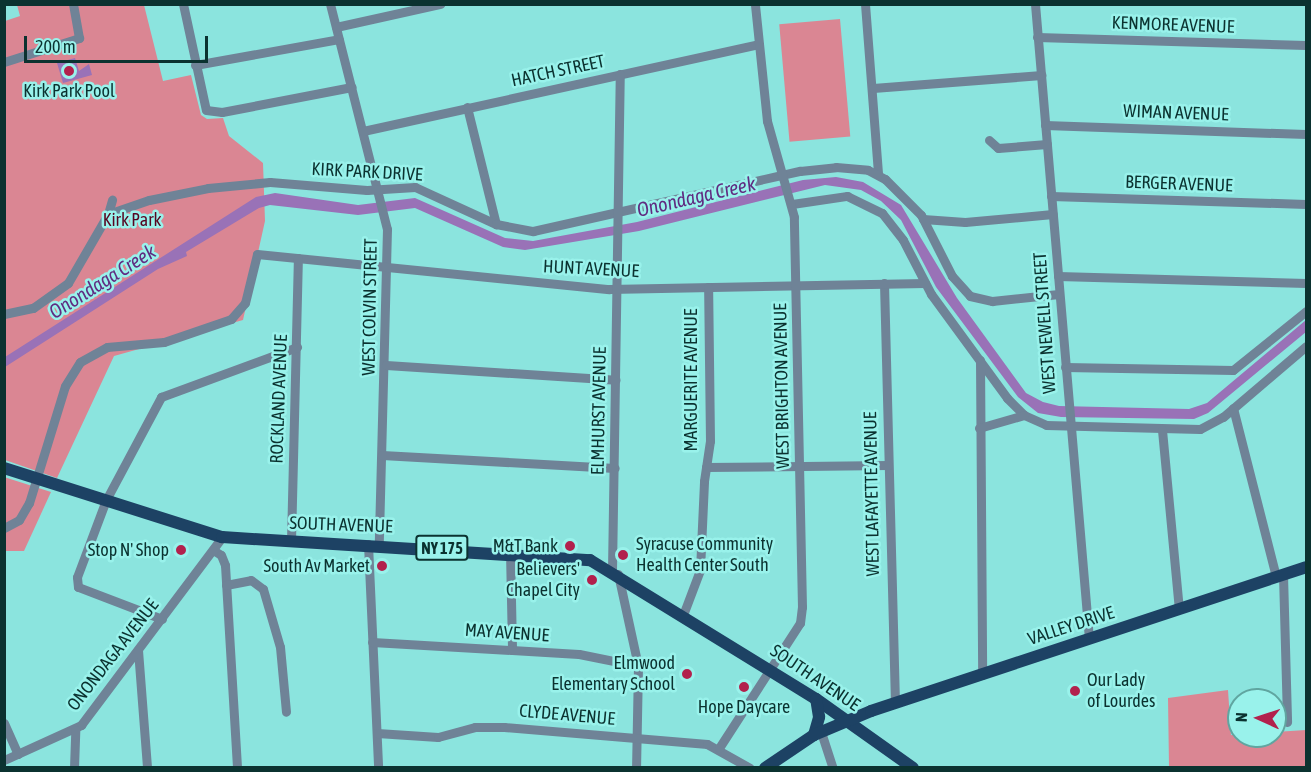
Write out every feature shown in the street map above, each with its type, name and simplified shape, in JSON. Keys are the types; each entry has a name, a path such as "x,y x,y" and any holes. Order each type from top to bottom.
{"main road":[{"name":"SOUTH AVENUE","path":"4,468 222,537 579,557 615,572 646,591 816,699 913,768"},
{"name":"VALLEY DRIVE","path":"765,768 818,734 847,720 1306,567"},
{"path":"816,699 819,717 818,734"}],"street":[{"path":"4,62 79,38 73,4"},
{"path":"183,4 206,110 222,112 352,87"},
{"name":"WEST COLVIN STREET","path":"330,4 384,216 389,267 382,455 373,544 372,642 378,768"},
{"path":"336,27 440,4"},
{"name":"WEST BRIGHTON AVENUE","path":"719,748 771,670 801,618 796,285 791,200 766,121 755,4"},
{"path":"866,4 878,174 923,219 952,276 970,296 992,301 1059,294"},
{"name":"WEST NEWELL STREET","path":"1035,4 1067,403 1089,639"},
{"name":"KENMORE AVENUE","path":"1038,37 1306,45"},
{"path":"195,65 339,39"},
{"name":"HATCH STREET","path":"363,131 759,44"},
{"path":"618,217 620,74"},
{"path":"873,88 1041,75"},
{"path":"467,107 495,225"},
{"name":"WIMAN AVENUE","path":"1045,125 1306,134"},
{"path":"989,140 998,148 1047,144"},
{"name":"KIRK PARK DRIVE","path":"108,214 172,195 259,182 377,190 421,189 495,225 533,231 618,217 836,167 878,174"},
{"path":"791,200 832,196 868,204 896,229 925,282 980,360 1024,415 1046,425 1162,430 1200,429 1233,408 1306,346"},
{"name":"BERGER AVENUE","path":"1051,196 1306,204"},
{"path":"4,314 33,308 68,283 108,214 112,200"},
{"path":"923,219 965,222 1053,214"},
{"name":"ELMHURST AVENUE","path":"618,217 615,572 627,612 638,666 636,768"},
{"name":"HUNT AVENUE","path":"38,478 65,386 81,362 107,347 164,342 231,318 245,303 257,254 617,289 925,282"},
{"name":"ROCKLAND AVENUE","path":"291,541 298,258"},
{"path":"1058,276 1306,283"},
{"name":"WEST LAFAYETTE AVENUE","path":"884,283 895,703"},
{"name":"MARGUERITE AVENUE","path":"683,615 700,570 706,467 710,441 708,286"},
{"path":"1065,367 1229,371 1247,361 1306,311"},
{"path":"162,619 78,587 77,577 106,500 161,397 297,347"},
{"path":"980,360 982,675"},
{"path":"386,366 616,380"},
{"path":"1233,408 1280,576 1285,688"},
{"path":"979,428 1024,415"},
{"path":"1162,430 1179,609"},
{"path":"382,455 615,468"},
{"path":"706,467 888,465"},
{"path":"4,528 22,515 38,478"},
{"name":"ONONDAGA AVENUE","path":"12,757 75,730 162,619 222,537"},
{"path":"213,550 223,557 237,768"},
{"path":"510,552 512,650"},
{"path":"226,585 251,580 263,589 280,647 286,712"},
{"path":"627,612 631,600 646,591"},
{"name":"MAY AVENUE","path":"372,642 579,654 638,666"},
{"path":"138,650 147,768"},
{"path":"4,723 12,757 12,768"},
{"name":"CLYDE AVENUE","path":"376,733 438,737 489,727 637,738 719,748 750,768"},
{"path":"74,768 75,730"},
{"path":"818,734 833,768"}],"green space":[{"name":"Kirk Park","path":"17,5 144,5 163,81 191,75 201,115 207,119 223,118 229,136 263,163 265,221 243,320 114,356 57,478 5,460 5,21 20,16"},
{"path":"840,19 850,137 790,142 779,24"},
{"path":"4,477 51,492 24,551 5,551"},
{"path":"1227,690 1227,748 1287,748 1287,731 1306,730 1306,767 1169,767 1168,698"}],"shaded area":[{"name":"Kirk Park Pool","path":"75,58 79,71 89,64 92,75 63,83 57,63"},
{"path":"836,177 863,182 901,205 957,298 1026,393 1043,402 1059,406 1189,409 1207,403 1306,320 1306,332 1208,413 1194,419 1061,417 1038,413 1018,397 936,287 901,220 881,201 861,190 825,185 639,231 525,250 503,247 415,208 358,215 270,205 259,208 186,252 187,256 158,269 5,367 5,357 256,197 275,193 358,205 415,198 505,238 533,241 637,222 803,180"}],"place":[{"name":"Kirk Park Pool","path":"69,71"},
{"name":"M&T Bank","path":"570,546"},
{"name":"Stop N' Shop","path":"181,550"},
{"name":"Syracuse Community Health Center South","path":"623,555"},
{"name":"South Av Market","path":"382,566"},
{"name":"Believers' Chapel City","path":"592,580"},
{"name":"Elmwood Elementary School","path":"687,674"},
{"name":"Hope Daycare","path":"744,687"},
{"name":"Our Lady of Lourdes","path":"1075,691"}],"water label":[{"name":"Onondaga Creek","path":"696,196"},
{"name":"Onondaga Creek","path":"102,281"}]}
